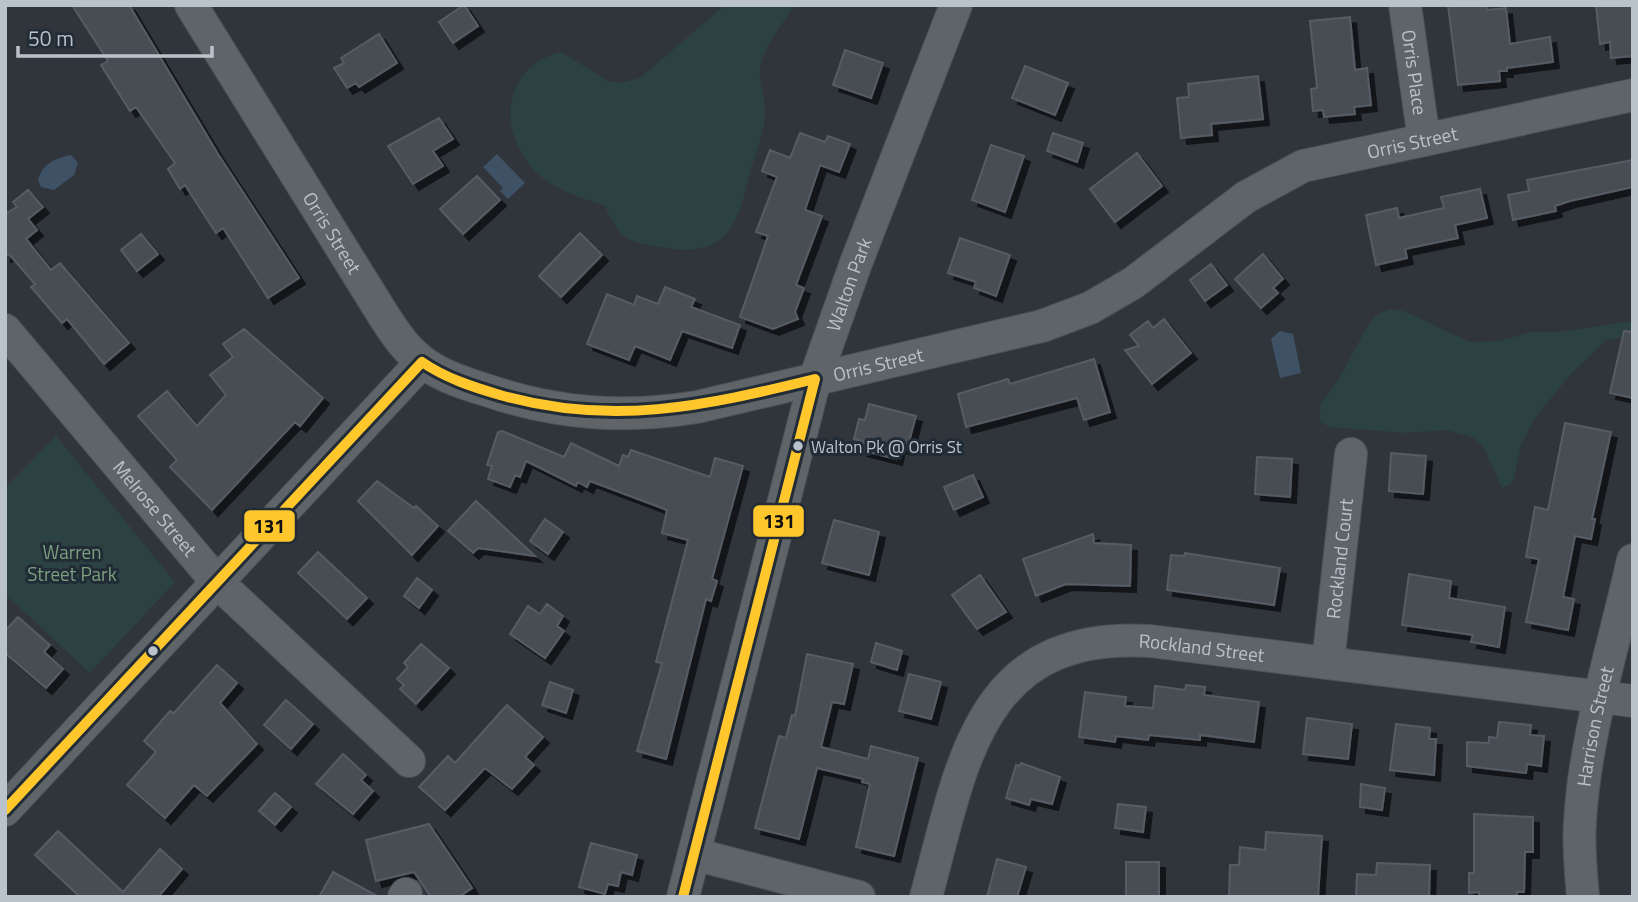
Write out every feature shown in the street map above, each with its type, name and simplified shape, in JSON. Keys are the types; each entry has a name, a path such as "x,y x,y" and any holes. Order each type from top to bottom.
{"street":[{"name":"Orris Street","path":"191,5 402,342 422,362 444,375 520,402 566,412 663,413 1042,326 1090,309 1133,283 1246,197 1288,172 1332,158 1633,95"},
{"name":"Walton Park","path":"683,897 814,379 956,5"},
{"name":"Orris Place","path":"1405,5 1424,140"},
{"name":"Melrose Street","path":"5,330 217,582 410,761"},
{"path":"5,810 422,362"},
{"name":"Rockland Court","path":"1328,663 1351,454"},
{"name":"Harrison Street","path":"1583,897 1581,806 1601,695 1633,560"},
{"name":"Rockland Street","path":"926,897 972,737 999,695 1038,664 1076,647 1117,639 1150,641 1633,701"},
{"path":"694,854 859,897"}],"green space":[{"path":"725,5 795,5 764,53 760,76 765,104 764,124 736,218 719,241 706,247 688,250 635,242 616,227 605,206 558,188 534,170 522,154 514,136 512,101 517,85 527,71 542,60 561,52 608,81 621,83 640,78"},
{"path":"1390,309 1404,311 1470,342 1499,341 1531,332 1558,332 1633,321 1633,334 1605,341 1572,373 1537,415 1521,444 1513,483 1502,488 1483,446 1474,438 1447,430 1407,433 1329,427 1319,421 1321,403 1340,377 1368,325 1377,315"},
{"name":"Warren Street Park","path":"56,436 175,582 90,673 5,594 5,488"}],"water":[{"path":"497,154 525,183 508,199 500,191 503,188 483,167"},
{"path":"71,155 78,163 74,175 54,190 41,187 38,180 46,166"},
{"path":"1280,331 1293,334 1301,373 1280,378 1271,339"}],"building":[{"path":"72,5 129,5 218,154 299,278 268,298 223,228 216,233 185,185 180,189 168,169 175,163 136,107 130,111 101,65 108,61"},
{"path":"464,5 478,26 453,43 439,22"},
{"path":"1448,5 1486,5 1487,10 1506,8 1510,44 1550,37 1553,62 1507,68 1507,71 1499,71 1500,81 1458,85"},
{"path":"1596,5 1633,5 1633,56 1611,58 1610,42 1600,44"},
{"path":"1350,17 1355,70 1367,68 1371,105 1354,107 1355,114 1324,117 1323,110 1313,111 1311,89 1317,88 1310,21"},
{"path":"379,34 397,63 359,87 356,83 347,88 334,68 344,63 341,58"},
{"path":"845,50 883,63 871,98 833,85"},
{"path":"1025,66 1068,83 1055,115 1012,98"},
{"path":"1258,76 1263,119 1211,124 1212,135 1181,138 1177,98 1189,97 1188,84"},
{"path":"439,118 453,139 433,151 443,166 413,184 388,146"},
{"path":"800,133 825,142 828,136 850,144 839,172 820,165 805,210 822,216 796,285 804,288 795,312 798,319 773,329 740,317 768,236 756,232 777,177 762,171 770,150 790,158"},
{"path":"1053,133 1083,143 1077,162 1047,151"},
{"path":"991,145 1024,156 1005,212 972,200"},
{"path":"1137,153 1162,186 1115,222 1090,189"},
{"path":"1633,160 1633,187 1570,201 1555,206 1556,211 1513,220 1508,195 1529,191 1527,180"},
{"path":"477,176 500,200 463,234 440,209"},
{"path":"1480,189 1487,218 1455,225 1458,238 1405,249 1407,258 1376,265 1366,215 1397,208 1399,218 1444,208 1441,197"},
{"path":"28,190 43,207 28,219 37,230 26,239 51,270 60,263 129,343 104,364 67,319 62,323 31,287 35,284 9,254 5,256 5,214 17,207 13,202"},
{"path":"580,233 602,255 561,297 539,276"},
{"path":"141,234 158,254 137,271 121,250"},
{"path":"960,238 1010,255 996,296 974,288 976,282 948,273"},
{"path":"1263,254 1283,279 1273,288 1278,293 1261,308 1235,279"},
{"path":"1211,264 1227,285 1205,301 1190,280"},
{"path":"665,287 695,299 691,307 740,325 732,348 682,331 670,360 635,346 629,360 587,344 607,294 634,305 637,296 658,304"},
{"path":"1164,319 1191,353 1152,384 1125,350 1139,346 1130,335 1148,321 1153,328"},
{"path":"244,329 323,398 300,426 295,422 212,510 170,467 177,460 138,416 167,391 197,426 226,395 210,375 233,357 223,344"},
{"path":"1624,331 1633,332 1633,398 1610,393"},
{"path":"1094,359 1110,412 1084,420 1077,398 966,427 958,394 1008,379 1010,384"},
{"path":"869,404 916,416 907,449 899,447 896,459 861,450 864,442 854,439 859,419 865,420"},
{"path":"1565,423 1611,432 1592,519 1595,519 1591,539 1575,536 1563,597 1574,599 1568,630 1526,622 1539,559 1526,557 1535,507 1548,510"},
{"path":"502,431 564,457 571,443 619,466 623,455 628,457 631,450 710,477 715,458 743,466 712,579 717,581 711,601 706,599 666,759 637,751 662,663 656,662 688,540 662,533 667,510 590,481 587,487 578,482 576,486 526,461 520,477 515,475 510,487 488,479 492,466 487,465 498,432"},
{"path":"1391,453 1426,456 1423,494 1389,491"},
{"path":"1257,457 1292,459 1290,497 1255,494"},
{"path":"973,475 983,497 954,510 944,487"},
{"path":"377,481 414,508 416,506 438,526 412,555 358,501"},
{"path":"476,501 535,556 478,548 473,553 448,531"},
{"path":"545,519 563,532 548,554 530,541"},
{"path":"834,520 879,532 869,575 822,563"},
{"path":"1093,534 1094,543 1131,545 1130,586 1066,584 1036,596 1023,559"},
{"path":"318,552 367,598 347,619 298,573"},
{"path":"1185,553 1280,568 1274,605 1167,590 1171,555 1184,556"},
{"path":"1409,574 1451,581 1449,598 1505,607 1499,647 1471,642 1473,635 1402,625"},
{"path":"980,575 1006,612 977,629 952,595"},
{"path":"417,578 432,590 419,608 404,596"},
{"path":"547,604 563,616 557,626 564,631 545,658 510,634 528,606 540,614"},
{"path":"18,617 50,645 44,652 63,669 46,688 5,653 5,631"},
{"path":"876,643 902,651 897,670 871,662"},
{"path":"421,644 449,668 416,704 400,689 404,685 397,679 408,667 404,663"},
{"path":"807,654 853,664 844,704 832,702 821,747 868,759 871,746 918,758 894,856 856,847 870,784 862,782 863,779 817,768 799,839 755,828 779,736 786,738 792,715 795,716"},
{"path":"217,665 237,683 220,703 257,744 207,796 194,785 165,818 127,785 156,752 144,741 170,711 174,713"},
{"path":"909,674 941,682 931,719 899,711"},
{"path":"550,682 573,690 566,713 542,705"},
{"path":"1186,685 1205,687 1204,695 1259,702 1254,742 1200,735 1200,740 1149,735 1148,740 1116,736 1115,742 1079,737 1085,692 1126,697 1125,706 1153,708 1155,686 1185,690"},
{"path":"286,700 313,724 291,749 264,725"},
{"path":"507,705 543,737 525,757 534,765 512,789 485,768 445,810 419,787 448,756 455,763"},
{"path":"1307,718 1352,724 1348,759 1303,754"},
{"path":"1499,722 1531,725 1530,735 1544,736 1541,766 1527,764 1526,773 1467,766 1467,742 1489,743 1489,737 1497,738"},
{"path":"1396,724 1430,728 1429,739 1436,739 1434,775 1390,770"},
{"path":"343,754 366,775 361,780 373,791 353,814 316,784"},
{"path":"1021,763 1060,777 1052,804 1031,799 1029,805 1006,798 1016,765 1020,766"},
{"path":"1361,784 1385,788 1382,810 1360,807"},
{"path":"275,793 291,807 275,825 259,811"},
{"path":"1118,804 1146,807 1143,832 1115,828"},
{"path":"1474,814 1533,817 1533,852 1525,852 1524,892 1517,892 1517,897 1479,897 1479,892 1469,893 1469,873 1474,873"},
{"path":"429,824 472,888 459,897 431,897 414,872 376,881 366,840"},
{"path":"58,831 123,892 160,849 182,869 158,897 80,897 35,855"},
{"path":"1266,832 1322,836 1318,897 1229,897 1230,865 1239,865 1240,847 1265,850"},
{"path":"591,843 637,855 632,875 621,872 618,886 608,884 605,894 579,887"},
{"path":"997,859 1026,867 1017,897 987,897"},
{"path":"1126,862 1159,862 1159,897 1126,897"},
{"path":"1377,863 1430,865 1429,897 1356,897 1357,874 1376,875"},
{"path":"333,872 379,897 319,897"}],"transit line":[{"name":"131","path":"5,810 422,362 450,377 500,395 541,405 581,410 620,411 697,404 815,379 683,897"}],"place":[{"name":"Walton Pk @ Orris St","path":"798,446"}]}
